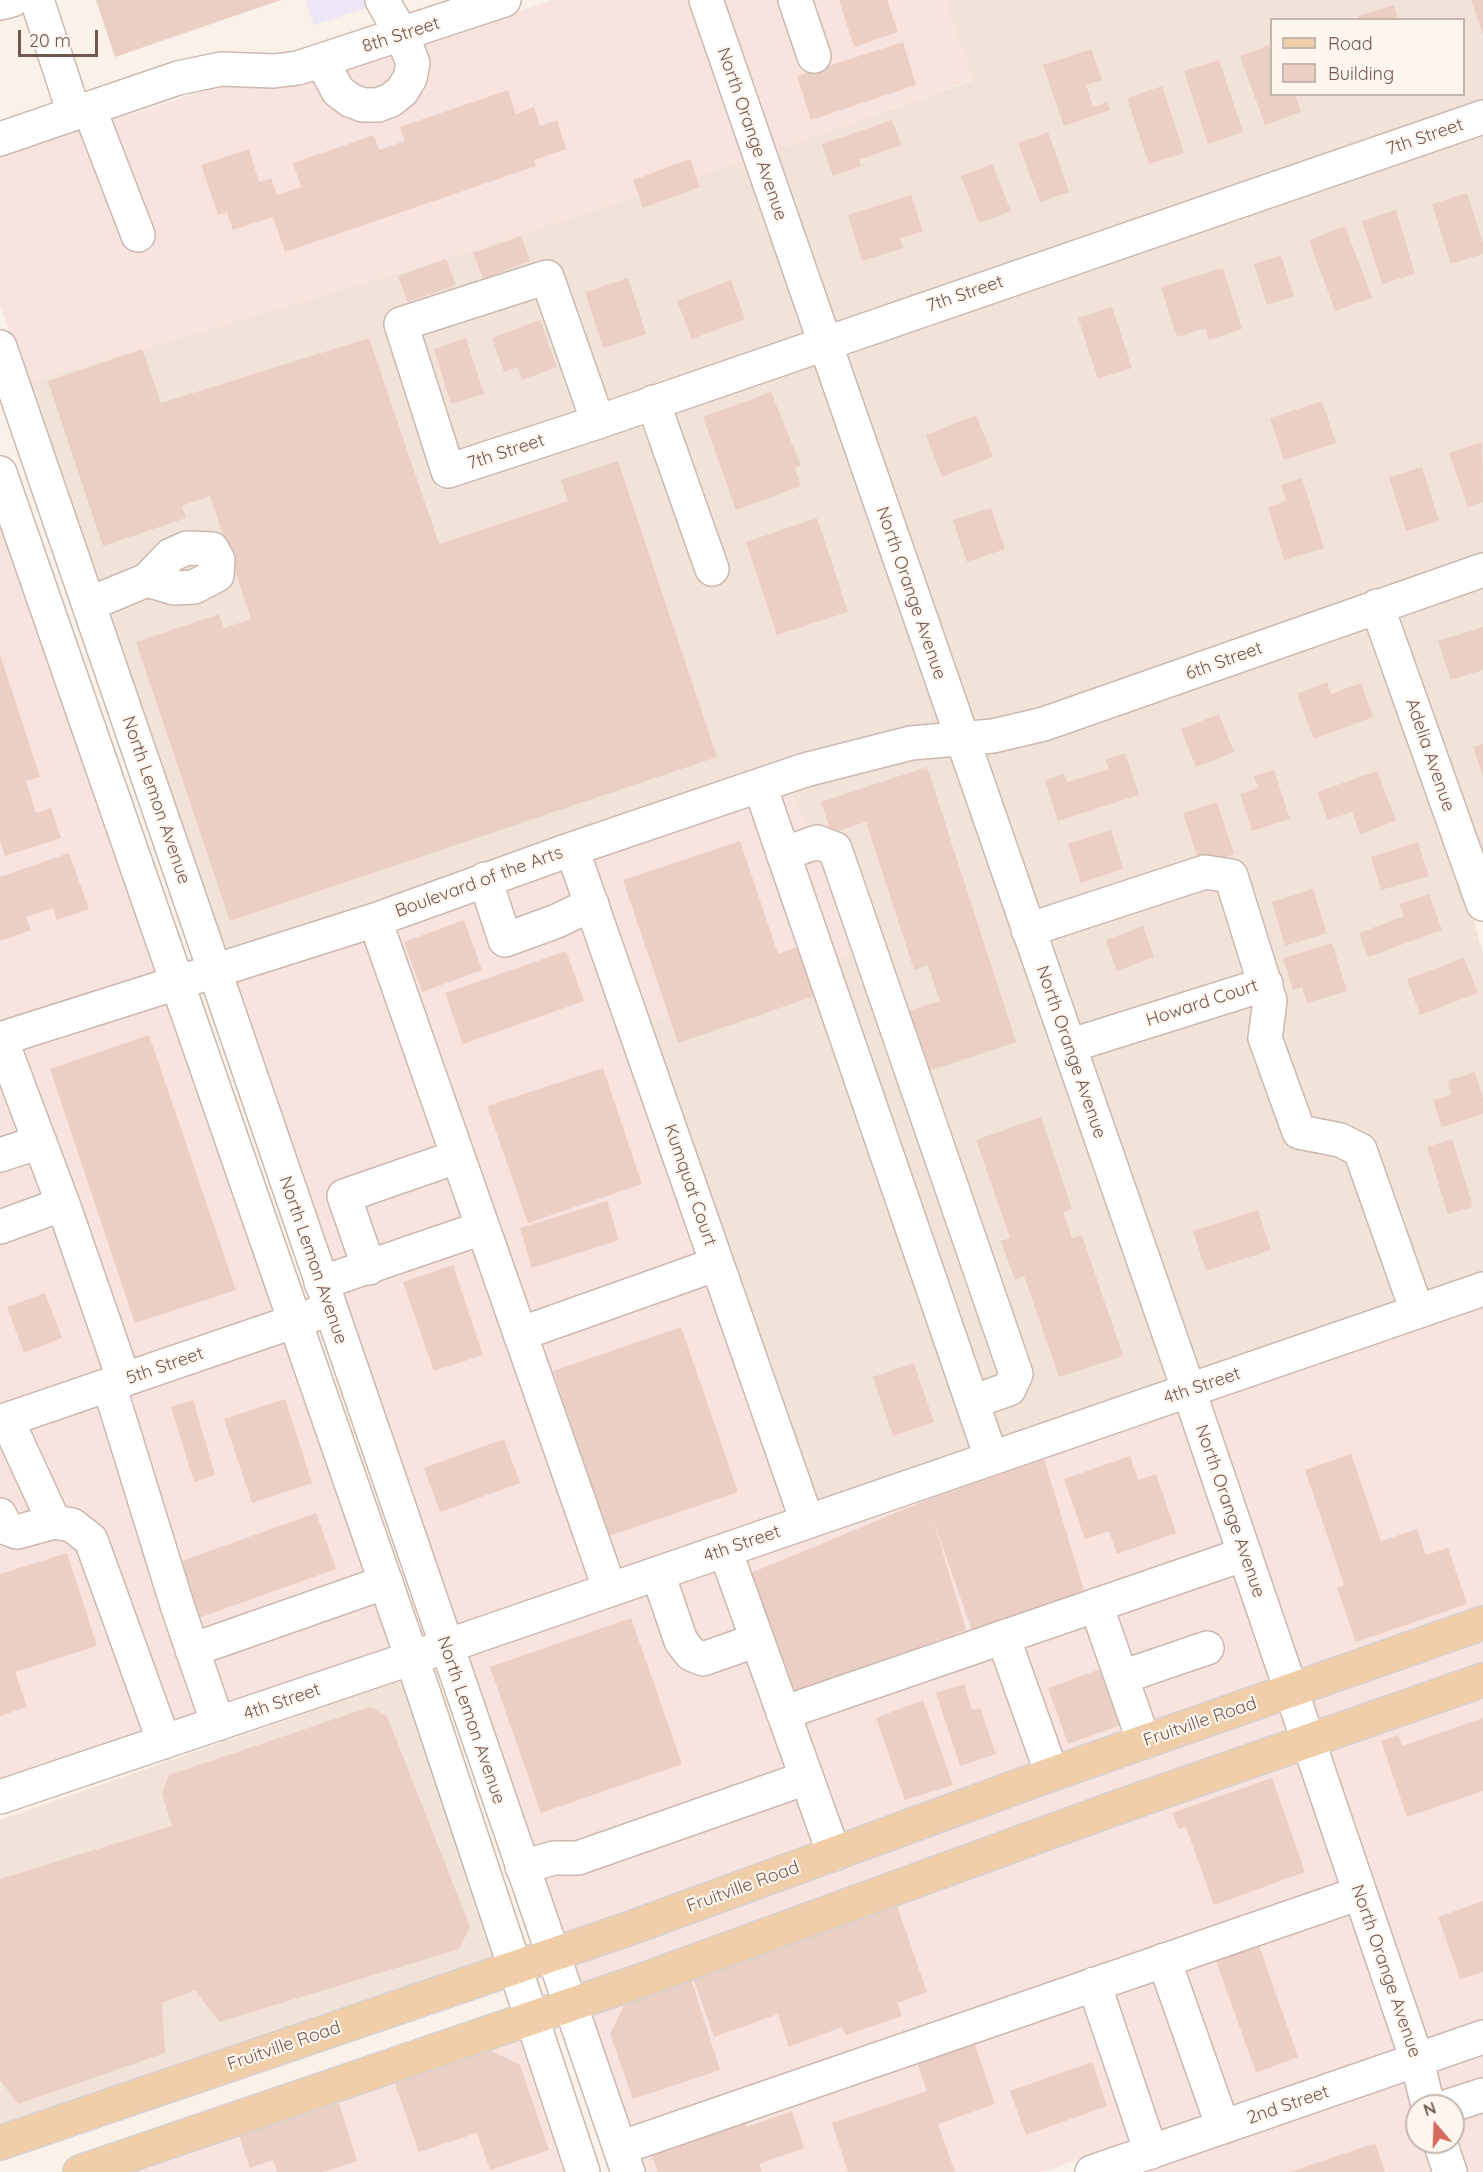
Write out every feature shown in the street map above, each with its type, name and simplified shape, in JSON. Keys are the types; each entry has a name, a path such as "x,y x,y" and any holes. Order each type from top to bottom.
{"main road":[{"name":"Fruitville Road","path":"0,2143 515,1968 1052,1774 1483,1623"},
{"path":"80,2172 532,2019 1308,1740 1483,1680"}],"street":[{"path":"0,3 12,0"},
{"path":"35,0 81,110 138,235"},
{"path":"310,64 338,91 350,100 363,105 378,105 391,100 402,91 412,71 411,56 402,34 382,0"},
{"name":"8th Street","path":"1,135 198,73 220,69 274,71 310,64 504,0"},
{"name":"North Orange Avenue","path":"706,0 1245,1554 1417,2060 1425,2094"},
{"path":"795,0 814,56"},
{"name":"7th Street","path":"598,422 547,277 401,324 448,471 598,422 824,342 1483,117"},
{"name":"North Lemon Avenue","path":"0,347 445,1647 624,2160"},
{"path":"653,402 712,568"},
{"path":"0,472 412,1658 532,2019 572,2169"},
{"name":"6th Street","path":"961,739 993,736 1044,724 1483,570"},
{"path":"88,604 147,580"},
{"name":"Adelia Avenue","path":"1377,606 1483,904"},
{"name":"Boulevard of the Arts","path":"1,1039 375,920 485,879 760,786 892,747 961,739"},
{"path":"760,786 991,1457"},
{"path":"783,854 817,842 835,849 1016,1374 1009,1389 972,1402"},
{"name":"Kumquat Court","path":"572,849 807,1521"},
{"name":"Howard Court","path":"1028,930 1205,872 1231,876 1266,984 1070,1046"},
{"path":"485,879 505,940 557,921 592,904"},
{"path":"375,920 610,1590"},
{"path":"1266,984 1270,1001 1265,1038 1299,1132 1340,1140 1360,1150 1417,1311"},
{"path":"1,1039 63,1204 192,1650 218,1724"},
{"path":"875,1120 923,1105"},
{"path":"0,1155 40,1142"},
{"path":"369,1268 344,1196 439,1163"},
{"path":"0,1227 63,1204"},
{"name":"5th Street","path":"4,1421 295,1322 325,1296 369,1268 470,1232"},
{"path":"520,1334 717,1264"},
{"name":"4th Street","path":"0,1797 445,1647 1483,1289"},
{"path":"4,1421 54,1522"},
{"path":"0,1515 6,1528 17,1532 54,1522 72,1525 91,1539 164,1742"},
{"path":"725,1550 834,1854"},
{"path":"783,1713 1245,1554"},
{"path":"658,1574 681,1641 691,1654 703,1659 757,1640"},
{"path":"192,1650 386,1582"},
{"path":"1096,1605 1144,1742"},
{"path":"1004,1637 1052,1774"},
{"path":"1122,1677 1207,1648"},
{"path":"522,1867 554,1858 578,1858 806,1778"},
{"path":"624,2160 1094,1984 1360,1893"},
{"path":"1164,1960 1223,2127"},
{"path":"1094,1984 1151,2152"},
{"name":"2nd Street","path":"1092,2172 1483,2037"},
{"path":"1465,2101 1483,2095"},
{"path":"1444,2154 1450,2172"}],"shaded area":[{"path":"306,0 391,0 314,25"},
{"path":"553,0 691,0 746,160 451,257 27,383 0,305 0,156 282,66 290,87"},
{"path":"720,0 945,0 973,79 772,151"},
{"path":"945,0 1483,0 1483,101 832,323 772,151 973,80"},
{"path":"1483,133 1483,554 1039,710 970,723 842,353"},
{"path":"746,160 806,332 430,460 439,489 816,362 942,725 888,732 781,762 370,905 222,952 27,383 451,257"},
{"path":"0,515 160,972 0,1023"},
{"path":"1483,587 1483,862 1396,616"},
{"path":"1370,625 1471,911 1483,954 1483,1272 1197,1372 1088,1056 1284,995 1244,872 1036,911 980,753"},
{"path":"952,756 1171,1381 815,1502 648,1022 854,952 792,791 914,759"},
{"path":"792,791 855,952 648,1022 591,859"},
{"path":"565,868 789,1511 618,1571 393,930"},
{"path":"1207,888 1221,890 1248,973 1077,1027 1047,940"},
{"path":"367,939 592,1580 453,1628 233,981"},
{"path":"170,1001 277,1311 0,1406 0,1056"},
{"path":"1483,1305 1483,1607 1299,1670 1207,1401"},
{"path":"287,1341 394,1648 0,1782 0,1439"},
{"path":"1181,1410 1273,1679 560,1936 464,1657 927,1500 996,1472"},
{"path":"1483,1640 1483,1663 1316,1720 1309,1700"},
{"path":"404,1679 497,1957 0,2127 0,1820"},
{"path":"1483,1696 1483,2020 1425,2041 1326,1750"},
{"path":"1283,1709 1290,1729 577,1986 570,1965"},
{"path":"1300,1759 1398,2050 1042,2172 643,2172 588,2016"},
{"path":"523,2038 568,2172 128,2172"},
{"path":"1483,2053 1483,2172 1465,2172 1459,2154 1465,2154 1465,2094 1440,2094 1434,2070"},
{"path":"1407,2079 1411,2094 1405,2094 1405,2154 1429,2154 1435,2172 1141,2172"}],"building":[{"path":"96,0 281,0 115,57"},
{"path":"839,0 887,0 898,32 854,47"},
{"path":"1471,0 1483,0 1483,34"},
{"path":"1394,5 1397,18 1358,18 1358,16"},
{"path":"903,42 916,85 811,120 797,76"},
{"path":"1270,45 1270,96 1296,96 1301,112 1265,125 1240,56"},
{"path":"1091,49 1102,80 1086,85 1093,107 1107,102 1110,110 1064,126 1043,65"},
{"path":"1219,60 1243,132 1208,144 1184,71"},
{"path":"1162,86 1184,153 1149,164 1127,98"},
{"path":"508,90 516,114 534,107 540,126 557,120 566,149 534,160 536,166 285,252 273,217 233,230 227,212 218,215 201,165 249,149 259,182 271,178 277,195 301,187 293,163 374,135 379,150 405,141 400,127"},
{"path":"892,120 901,145 859,160 861,166 833,176 822,144"},
{"path":"1048,132 1069,192 1040,202 1018,143"},
{"path":"690,159 700,187 643,208 633,180"},
{"path":"992,164 1011,211 979,223 961,176"},
{"path":"1467,193 1483,243 1483,254 1451,264 1432,204"},
{"path":"911,195 923,231 900,238 903,248 862,261 848,215"},
{"path":"1396,210 1415,274 1382,284 1362,221"},
{"path":"1345,226 1372,298 1335,311 1309,240"},
{"path":"521,236 530,261 483,279 473,253"},
{"path":"1281,255 1294,296 1267,305 1254,264"},
{"path":"446,259 456,285 408,302 398,276"},
{"path":"1223,268 1242,329 1209,340 1205,328 1177,337 1161,287"},
{"path":"628,278 646,334 603,348 585,292"},
{"path":"731,280 745,319 692,339 677,301"},
{"path":"1112,307 1132,368 1098,379 1078,318"},
{"path":"540,320 557,367 522,380 518,367 504,372 492,338"},
{"path":"369,338 439,544 568,501 561,480 618,461 717,757 230,921 136,642 219,614 224,628 251,619 210,496 182,506 186,518 103,546 48,381 142,349 161,403"},
{"path":"466,338 484,394 451,404 434,349"},
{"path":"771,392 801,466 795,468 801,486 736,510 703,417"},
{"path":"1322,401 1336,443 1284,460 1270,418"},
{"path":"976,415 993,457 942,477 926,435"},
{"path":"1482,442 1483,502 1468,507 1449,453"},
{"path":"1422,467 1439,521 1406,531 1389,477"},
{"path":"1302,478 1324,548 1284,560 1268,507 1286,501 1281,485"},
{"path":"991,508 1005,549 967,562 953,520"},
{"path":"817,518 848,612 777,635 746,542"},
{"path":"1483,627 1483,670 1451,680 1438,641"},
{"path":"0,654 40,777 26,781 36,813 51,808 61,838 5,856 0,840"},
{"path":"1327,682 1331,694 1361,683 1373,717 1314,739 1297,694"},
{"path":"1219,714 1234,752 1196,767 1181,729"},
{"path":"1483,744 1483,776 1473,747"},
{"path":"1125,753 1139,795 1058,821 1045,780 1064,774 1067,782 1109,769 1105,760"},
{"path":"927,767 1016,1042 923,1073 904,1012 940,1001 928,965 914,970 866,822 831,833 821,802"},
{"path":"1274,770 1290,819 1252,831 1240,794 1258,788 1254,776"},
{"path":"1377,771 1396,821 1360,834 1352,812 1328,820 1317,792"},
{"path":"1217,802 1234,854 1200,866 1183,813"},
{"path":"1111,830 1123,869 1081,883 1068,844"},
{"path":"740,841 778,954 800,946 818,995 678,1043 623,880"},
{"path":"1418,842 1429,876 1381,890 1371,857"},
{"path":"69,853 89,909 57,920 53,908 26,917 31,930 0,941 0,877"},
{"path":"1313,889 1327,933 1285,946 1272,902"},
{"path":"1429,894 1442,930 1368,957 1359,933 1404,916 1399,904"},
{"path":"464,920 482,970 422,992 404,942"},
{"path":"1143,926 1154,957 1117,971 1106,940"},
{"path":"1332,943 1347,991 1307,1003 1302,987 1293,990 1283,958"},
{"path":"566,951 584,1001 463,1044 445,993"},
{"path":"1464,958 1478,993 1420,1015 1407,979"},
{"path":"149,1035 236,1290 135,1323 50,1069"},
{"path":"603,1068 642,1184 528,1223 487,1106"},
{"path":"1475,1072 1483,1099 1483,1114 1442,1127 1433,1100 1451,1094 1447,1081"},
{"path":"1041,1117 1072,1209 1063,1212 1072,1238 1082,1235 1123,1356 1059,1377 1024,1276 1015,1280 1001,1241 1010,1238 976,1140"},
{"path":"1452,1139 1473,1207 1448,1214 1427,1147"},
{"path":"607,1201 619,1240 532,1268 520,1228"},
{"path":"1258,1210 1271,1250 1206,1271 1193,1231"},
{"path":"453,1265 483,1355 434,1371 403,1282"},
{"path":"45,1293 62,1338 24,1353 7,1307"},
{"path":"681,1327 738,1492 609,1536 553,1371"},
{"path":"914,1363 934,1422 893,1436 873,1377"},
{"path":"285,1399 312,1483 252,1503 224,1419"},
{"path":"193,1400 215,1475 194,1482 171,1407"},
{"path":"504,1439 520,1483 440,1512 424,1468"},
{"path":"1351,1454 1381,1541 1417,1529 1426,1555 1448,1548 1467,1604 1356,1642 1337,1588 1344,1585 1305,1470"},
{"path":"1130,1456 1138,1480 1156,1474 1176,1533 1117,1554 1109,1531 1085,1539 1064,1479"},
{"path":"1044,1459 1085,1594 972,1631 933,1519 966,1630 790,1695 746,1575 927,1500"},
{"path":"316,1513 336,1569 193,1620 173,1564"},
{"path":"67,1553 97,1646 15,1672 27,1707 0,1716 0,1574"},
{"path":"631,1618 682,1764 541,1813 490,1667"},
{"path":"1106,1667 1126,1723 1068,1744 1048,1688"},
{"path":"964,1684 972,1710 980,1708 996,1754 960,1766 936,1693"},
{"path":"923,1700 953,1785 905,1800 876,1718"},
{"path":"370,1707 387,1716 470,1927 459,1949 219,2022 195,1990 162,2003 165,2053 18,2104 0,2080 0,1879 172,1826 162,1794 169,1775"},
{"path":"1483,1718 1483,1791 1407,1817 1381,1741 1398,1735 1402,1746"},
{"path":"1272,1778 1305,1872 1214,1905 1186,1827 1179,1829 1172,1813"},
{"path":"1483,1901 1483,1972 1460,1979 1438,1917"},
{"path":"897,1906 927,1992 897,2003 902,2016 846,2035 842,2027 789,2047 778,2014 714,2037 693,1978"},
{"path":"1256,1937 1298,2057 1256,2073 1213,1952"},
{"path":"691,1979 720,2070 633,2099 610,2034 626,2001"},
{"path":"973,2039 995,2104 938,2124 955,2172 848,2172 832,2123 927,2091 916,2058"},
{"path":"487,2049 520,2065 549,2150 490,2170 477,2133 419,2152 394,2081"},
{"path":"1092,2062 1107,2106 1026,2135 1010,2091"},
{"path":"339,2103 357,2161 324,2172 277,2172 273,2160 250,2168 239,2136"},
{"path":"792,2111 804,2148 759,2164 762,2172 658,2172 650,2151 744,2119 747,2127"},
{"path":"1375,2143 1385,2172 1290,2172"}]}
